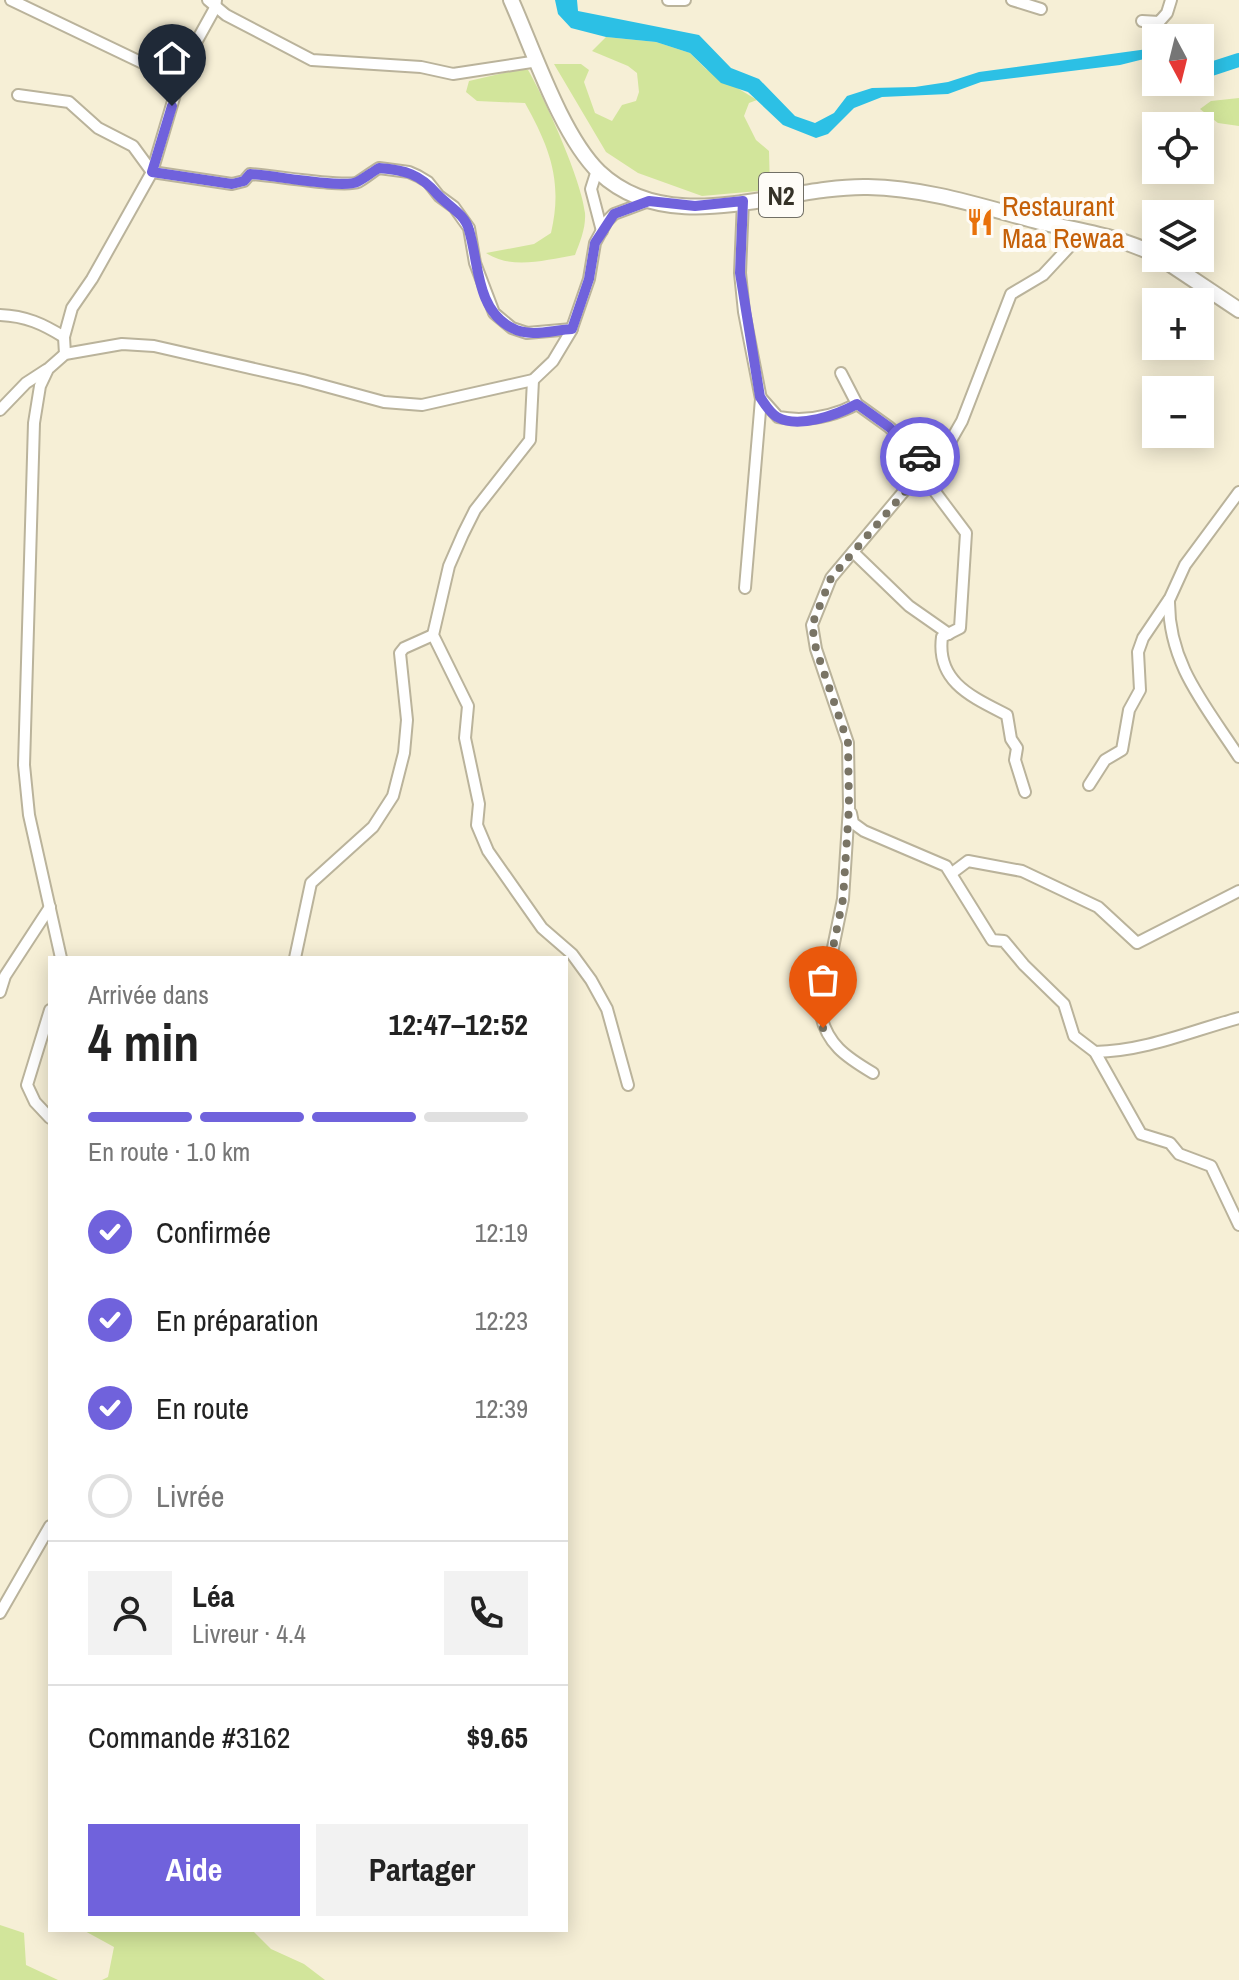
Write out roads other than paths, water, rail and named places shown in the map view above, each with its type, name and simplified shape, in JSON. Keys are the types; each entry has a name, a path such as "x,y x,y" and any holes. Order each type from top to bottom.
{"highway":[{"name":"N2","path":"511,0 567,125 597,170 630,193 649,201 695,206 836,187 908,189 1125,242 1142,249"},
{"path":"1182,272 1239,310"}],"street":[{"path":"11,0 151,67 175,87"},
{"path":"668,0 685,0"},
{"path":"1012,0 1041,9"},
{"path":"1142,21 1159,22 1167,13 1171,0"},
{"path":"65,354 64,337 72,308 92,279 152,172 168,125 175,87 213,3 266,38 312,60 421,67 453,74 538,61"},
{"path":"18,95 69,102 98,128 133,146 152,172 232,184 244,181 250,174 297,177 340,185 357,183 379,168 409,172 428,182 469,228 475,263 494,313 512,328 527,333 572,329"},
{"path":"597,170 591,189 602,231"},
{"path":"0,410 26,383 65,354 122,344 154,346 384,402 422,405 533,380 553,361 572,329 589,279 595,243 602,231 614,214 649,201"},
{"path":"743,201 740,273 760,397 757,472 745,588"},
{"path":"873,1073 833,1045 823,1028 820,1011 843,899 849,807 848,743 816,649 812,625 831,578 950,442 962,421 1011,294 1043,275 1083,232"},
{"path":"0,315 20,316 39,322 64,337"},
{"path":"48,369 40,386 34,423 24,765 29,815 61,956"},
{"path":"841,373 857,404 889,427 925,468 966,533 960,628 942,637 940,655 945,670 963,689 1007,715 1011,739 1017,748 1015,760 1025,792"},
{"path":"533,380 530,440 475,510 463,534 449,566 433,635 468,706 465,738 479,804 477,825 488,851 542,928 572,954 591,980 607,1009 628,1085"},
{"path":"760,397 778,417 790,420 839,414 857,404"},
{"path":"1089,785 1105,760 1122,750 1129,710 1140,690 1138,652 1143,638 1170,598 1185,565 1239,492"},
{"path":"853,552 909,606 949,634"},
{"path":"1170,598 1171,634 1183,672 1239,757"},
{"path":"296,956 305,926 311,883 373,827 393,796 404,753 407,720 400,653 404,648 433,635"},
{"path":"1226,736 1239,729"},
{"path":"849,807 853,823 864,831 946,866 992,940 1004,941 1064,1004 1074,1036 1095,1052 1141,1134 1170,1143 1179,1154 1211,1166 1239,1225"},
{"path":"952,873 968,861 1022,871 1098,907 1137,943 1239,891"},
{"path":"0,992 5,976 50,907"},
{"path":"48,1017 27,1085 35,1102 48,1116"},
{"path":"1095,1052 1166,1041 1236,1021"},
{"path":"0,1613 48,1529"}],"water":[{"path":"555,0 577,0 578,11 699,35 731,68 759,79 795,116 815,123 834,113 847,96 872,88 915,87 948,82 979,72 1142,50 1142,60 1120,65 981,82 948,94 882,97 854,108 828,134 816,138 783,125 748,92 721,83 690,53 656,42 606,37 571,28 558,14"}],"waterway":[{"path":"1214,68 1239,60"}],"place":[{"name":"Restaurant Maa Rewaa","path":"980,222"}]}
